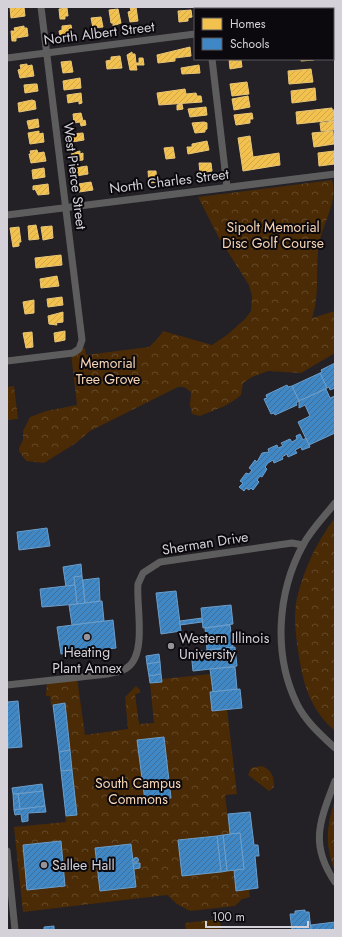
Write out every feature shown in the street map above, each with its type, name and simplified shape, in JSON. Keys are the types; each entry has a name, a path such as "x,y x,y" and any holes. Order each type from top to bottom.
{"street":[{"name":"West Pierce Street","path":"7,361 73,353 79,349 82,340 41,7"},
{"path":"334,18 335,22"},
{"name":"North Albert Street","path":"7,58 194,34"},
{"path":"212,60 227,187"},
{"name":"North Charles Street","path":"7,215 335,174"},
{"path":"335,503 303,545 283,599 282,629 286,672 298,705 305,717 335,748"},
{"name":"Sherman Drive","path":"7,685 108,674 120,671 130,666 136,656 139,646 139,578 150,567 164,561 217,555 292,542 303,545"},
{"path":"335,781 322,813 319,830 322,856 335,882"},
{"path":"7,851 15,930"}],"green space":[{"name":"Sipolt Memorial Disc Golf Course","path":"332,180 332,202 318,249 317,289 315,308 312,318 335,311 335,353 301,373 268,371 252,377 243,383 241,395 232,402 200,416 192,414 190,405 191,392 184,387 178,387 90,431 76,443 44,463 26,461 19,451 19,448 23,440 23,431 30,417 46,411 77,405 71,353 85,348 86,355 149,347 163,331 212,345 227,335 245,319 251,311 252,296 249,285 219,238 198,197"},
{"path":"14,386 18,419 7,420 7,387"},
{"path":"335,518 335,731 318,712 307,691 301,668 296,638 295,609 307,566 322,536"},
{"name":"South Campus Commons","path":"211,674 213,692 227,709 237,794 225,795 230,834 178,840 182,876 234,870 236,891 249,890 250,897 242,899 235,906 190,911 177,904 167,895 23,912 14,827 66,822 65,816 77,815 65,703 51,705 50,696 46,696 47,681 77,678 85,735 128,729 125,697 136,686 140,690 140,693 135,694 139,724 154,723 150,683 162,682 162,679"},
{"path":"261,766 270,771 273,776 274,787 269,791 248,775 251,768"},
{"path":"335,800 335,873 328,845 328,828"},
{"path":"220,919 221,930 186,930 185,923"},
{"path":"216,922 216,930 192,930 191,925"}],"building: Homes":[{"path":"10,7 24,7 25,16 11,18"},
{"path":"130,7 136,7 138,21 130,22 128,12 131,11"},
{"path":"221,7 255,7 255,8"},
{"path":"67,8 68,16 65,16 65,19 60,19 59,9"},
{"path":"118,9 121,23 113,26 113,23 111,23 109,10"},
{"path":"191,10 192,17 188,18 188,21 179,22 178,11"},
{"path":"101,17 103,27 93,28 91,18"},
{"path":"71,25 73,35 60,37 59,31 62,30 62,26"},
{"path":"24,26 24,28 27,28 28,36 16,38 16,41 12,41 11,31 15,31 14,28"},
{"path":"190,47 191,56 175,58 175,61 158,63 157,55"},
{"path":"132,52 132,54 135,54 136,63 139,63 139,58 143,58 144,65 136,65 137,70 130,70 127,55"},
{"path":"120,56 122,68 107,69 106,61 111,60 111,57"},
{"path":"229,60 241,60 242,67 230,69"},
{"path":"71,61 73,72 63,73 61,62"},
{"path":"27,64 27,66 32,65 34,76 20,78 18,70 21,69 20,65"},
{"path":"199,65 200,73 182,74 181,68"},
{"path":"311,69 313,82 289,84 288,71"},
{"path":"80,78 81,88 64,90 63,81"},
{"path":"247,82 249,94 232,96 230,84"},
{"path":"37,84 38,91 25,93 24,85"},
{"path":"315,88 316,100 292,103 291,91"},
{"path":"185,89 186,94 196,93 197,96 201,96 202,102 159,105 157,93"},
{"path":"81,93 82,103 79,104 79,101 68,103 67,95"},
{"path":"248,96 250,107 234,110 232,99"},
{"path":"32,100 35,101 36,109 19,112 18,103"},
{"path":"182,104 183,109 177,110 177,105"},
{"path":"206,107 207,115 190,117 188,109"},
{"path":"332,108 332,110 335,110 335,120 297,124 296,112"},
{"path":"81,113 83,121 85,120 86,125 81,126 80,122 74,123 73,114"},
{"path":"252,113 253,119 250,119 250,123 236,125 234,115"},
{"path":"38,119 39,127 29,129 27,121"},
{"path":"334,121 334,130 321,131 320,123"},
{"path":"192,123 207,123 207,129 205,132 195,133"},
{"path":"39,131 39,134 43,133 44,142 30,144 28,133"},
{"path":"333,131 334,144 314,147 312,133"},
{"path":"83,133 84,140 72,142 71,134"},
{"path":"250,136 253,157 279,153 280,165 243,171 238,138"},
{"path":"207,141 209,150 188,154 187,147 192,147 192,144"},
{"path":"173,147 175,158 166,159 164,148"},
{"path":"37,150 38,153 44,152 46,161 31,163 29,154 31,154 30,151"},
{"path":"80,151 80,154 83,153 83,160 73,161 71,157 72,153"},
{"path":"334,151 335,164 319,166 318,153"},
{"path":"199,163 211,163 212,171 200,173"},
{"path":"87,166 88,174 76,176 75,168"},
{"path":"44,168 45,177 33,179 32,170"},
{"path":"148,171 156,171 157,182 149,183"},
{"path":"91,182 93,190 79,192 78,184"},
{"path":"48,184 49,194 38,195 35,189 33,190 33,186"},
{"path":"36,225 39,239 29,240 28,226"},
{"path":"52,226 53,238 43,240 41,227"},
{"path":"19,227 21,242 19,242 19,246 13,247 10,228"},
{"path":"61,255 62,265 36,268 35,258"},
{"path":"57,276 59,286 41,288 40,279"},
{"path":"62,297 63,305 48,307 47,299"},
{"path":"34,300 34,313 25,314 23,302"},
{"path":"63,312 63,322 56,323 57,325 49,324 48,316"},
{"path":"65,331 65,340 55,342 54,333"},
{"path":"32,332 33,347 26,348 23,333"}],"building: Schools":[{"path":"335,363 335,388 330,390 329,387 327,388 320,373 322,372 321,370"},
{"path":"320,373 327,388 299,401 292,386"},
{"path":"287,385 288,387 292,386 299,401 296,403 297,405 275,415 274,413 271,414 264,399 267,398 266,395"},
{"path":"326,389 330,398 335,396 335,433 309,445 298,422 310,416 305,405 299,408 299,401"},
{"path":"300,434 303,440 306,438 310,447 302,450 301,447 295,450 297,453 288,457 287,454 282,457 283,459 274,463 273,460 268,463 265,467 267,469 262,477 260,476 257,480 259,482 253,490 251,488 249,490 246,488 244,491 239,487 243,483 240,481 246,473 249,474 252,470 249,468 255,460 257,462 262,453 269,452 268,449 277,445 278,448 283,446 281,443 290,439 292,442 297,439 296,436"},
{"path":"47,528 50,546 19,550 17,532"},
{"path":"81,564 82,576 74,577 75,585 66,587 63,567"},
{"path":"82,576 85,603 77,604 74,577"},
{"path":"99,578 100,601 85,603 83,580"},
{"path":"75,585 77,604 42,607 40,589"},
{"path":"176,591 181,631 161,634 156,593"},
{"path":"102,601 104,621 72,625 69,605"},
{"path":"231,605 233,624 203,628 201,608"},
{"path":"202,618 202,622 180,625 180,621"},
{"name":"Heating Plant Annex","path":"113,620 116,648 61,654 57,627"},
{"path":"230,625 233,647 207,650 205,628"},
{"path":"235,647 237,666 193,671 191,652"},
{"path":"159,654 160,662 147,664 146,656"},
{"path":"160,662 161,674 149,676 147,664"},
{"path":"235,667 237,689 213,692 210,669"},
{"path":"161,674 162,682 150,683 149,676"},
{"path":"240,689 242,708 212,711 210,692"},
{"path":"18,701 22,747 8,748 7,702"},
{"path":"65,703 70,750 59,752 53,705"},
{"path":"164,737 171,798 145,801 137,740"},
{"path":"70,750 72,770 61,771 59,752"},
{"path":"72,770 77,815 66,816 61,771"},
{"path":"42,784 43,791 13,794 12,788"},
{"path":"43,791 45,806 20,809 18,794"},
{"path":"13,794 18,794 20,809 14,810"},
{"path":"45,806 46,812 28,813 28,821 22,822 21,814 15,815 14,810"},
{"path":"250,812 254,845 258,845 259,856 255,856 258,888 236,891 234,870 244,869 240,833 230,834 228,814"},
{"path":"240,833 244,869 227,871 223,835"},
{"path":"223,835 227,871 221,872 217,836"},
{"path":"217,836 221,872 182,876 178,840"},
{"name":"Sallee Hall","path":"61,841 65,886 27,890 23,845"},
{"path":"131,844 136,887 100,891 95,848"},
{"path":"134,858 138,858 138,862 134,862"},
{"path":"133,863 140,863 140,868 134,869"},
{"path":"305,910 305,912 309,912 311,930 292,930 290,914 295,914 295,911"},
{"path":"335,922 335,930 311,930 311,925"},
{"path":"54,926 54,930 44,930 44,927"}],"place":[{"name":"Heating Plant Annex","path":"87,637"},
{"name":"Western Illinois University","path":"171,646"},
{"name":"Sallee Hall","path":"44,865"}],"park label":[{"name":"Memorial Tree Grove","path":"108,372"}]}
